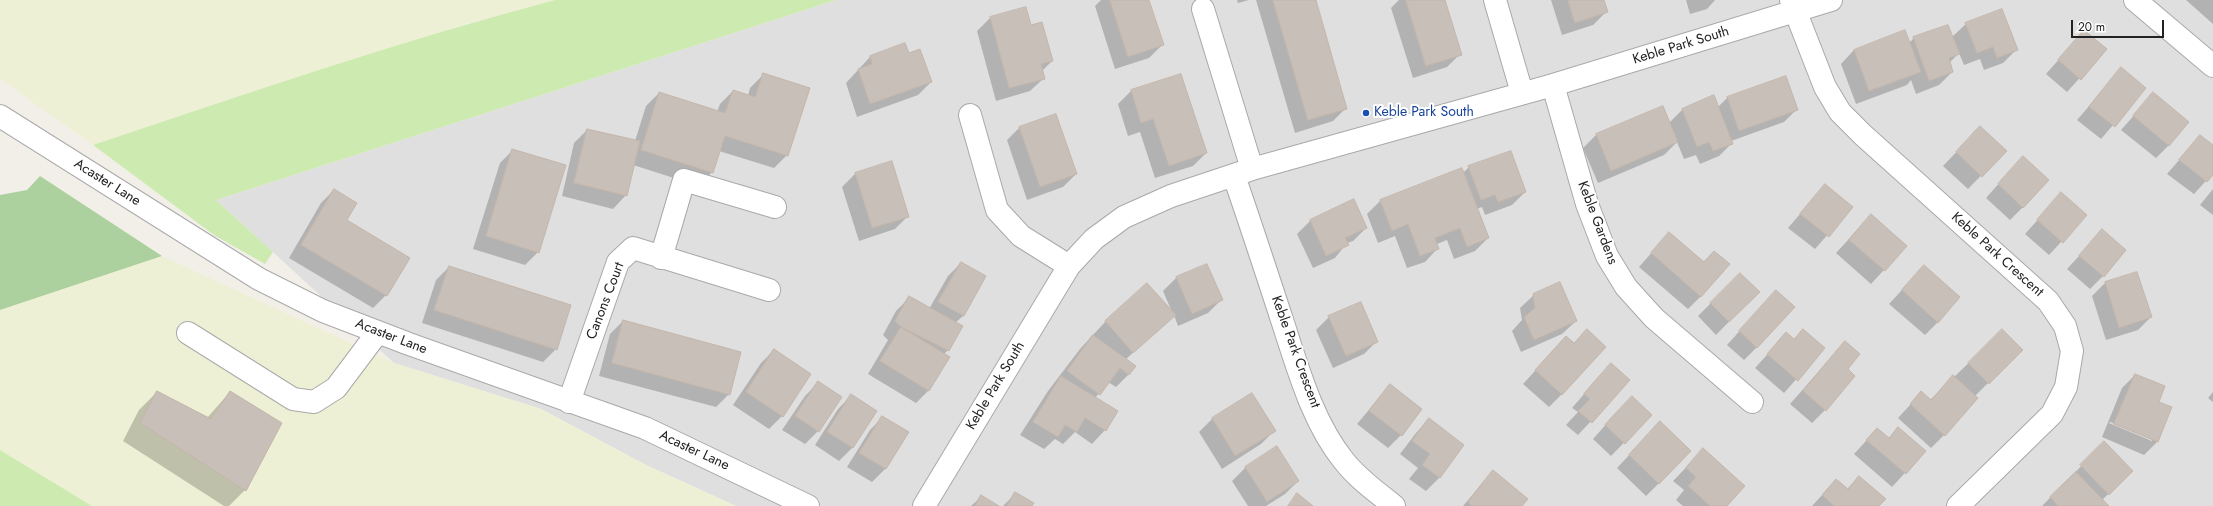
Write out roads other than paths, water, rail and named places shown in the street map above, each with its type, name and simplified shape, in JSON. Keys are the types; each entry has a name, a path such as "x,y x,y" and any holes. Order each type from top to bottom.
{"street":[{"path":"1495,0 1522,93"},
{"name":"Keble Park South","path":"924,506 1068,266 1094,239 1124,217 1171,196 1243,172 1553,85 1792,6 1831,0"},
{"path":"2135,0 2213,66"},
{"name":"Keble Park Crescent","path":"1792,6 1825,86 1840,112 1863,136 2048,301 2065,326 2072,351 2066,387 2052,414 1958,506"},
{"path":"1203,9 1243,172"},
{"name":"Keble Gardens","path":"1553,85 1587,204 1607,256 1626,287 1654,318 1752,402"},
{"name":"Acaster Lane","path":"0,116 259,279 323,311 569,402 645,428 808,506"},
{"path":"970,116 997,210 1021,236 1068,266"},
{"name":"Keble Park Crescent","path":"1243,172 1292,350 1310,399 1331,442 1344,462 1362,480 1394,506"},
{"path":"661,258 684,180 775,208"},
{"name":"Canons Court","path":"569,402 618,262 633,248 661,258 769,290"},
{"path":"188,333 293,399 314,402 336,388 378,332"}],"place":[{"name":"Keble Park South","path":"1366,113"}]}
